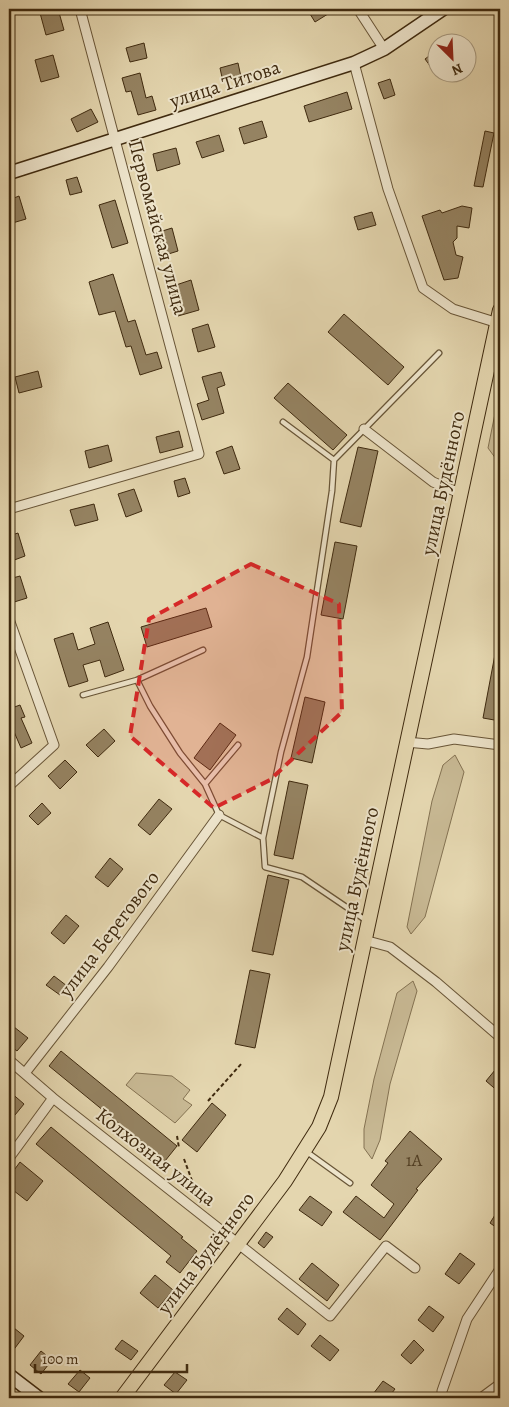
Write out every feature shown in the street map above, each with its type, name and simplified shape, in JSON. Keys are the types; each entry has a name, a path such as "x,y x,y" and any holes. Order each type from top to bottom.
{"main road":[{"name":"улица Будённого","path":"122,1398 239,1244 306,1151 319,1127 331,1097 406,742 462,494 499,318"}],"street":[{"name":"Первомайская улица","path":"9,509 199,454 80,9"},
{"path":"358,9 384,49"},
{"name":"улица Титова","path":"9,173 354,62 384,49 443,9"},
{"path":"354,62 388,190 423,288 453,309 499,318"},
{"path":"364,429 433,482 462,494"},
{"path":"9,620 54,745 9,786"},
{"path":"406,742 428,744 454,739 500,745"},
{"name":"улица Берегового","path":"25,1073 108,967 219,815"},
{"path":"364,940 390,947 436,982 500,1037"},
{"name":"Колхозная улица","path":"9,1060 53,1098 158,1176 196,1210 330,1316 386,1246 415,1268"},
{"path":"9,1158 53,1098"},
{"path":"442,1398 442,1391 467,1319 500,1269"},
{"path":"9,1375 38,1398"},
{"path":"481,1398 500,1384"}],"lane":[{"path":"368,922 302,877 265,867 263,838 281,752 307,657 332,491 334,460 439,353"},
{"path":"283,422 334,460"},
{"path":"83,695 137,680 203,650"},
{"path":"137,680 150,706 175,746 205,784 219,815 263,838"},
{"path":"205,784 238,745"},
{"path":"306,1151 350,1183"}],"path":[{"path":"208,1101 242,1063"},
{"path":"177,1136 179,1148"},
{"path":"184,1159 194,1186 196,1210"}],"highlighted area":[{"path":"251,564 339,604 342,712 270,780 214,808 130,736 149,619"}],"shaded area":[{"path":"500,389 500,463 499,463 488,448"},
{"path":"455,755 464,772 425,917 411,934 407,927 432,801 443,765"},
{"path":"413,981 417,991 390,1084 380,1140 372,1159 364,1148 364,1129 374,1079 397,993"},
{"path":"136,1073 172,1076 190,1090 183,1099 192,1105 175,1123 126,1085"}],"building":[{"path":"58,9 64,30 46,35 40,13"},
{"path":"307,9 336,9 315,22"},
{"path":"144,43 147,58 130,62 126,48"},
{"path":"53,55 59,77 41,82 35,60"},
{"path":"238,63 241,77 223,82 220,68"},
{"path":"140,73 146,98 152,96 156,110 138,115 131,91 126,92 122,78"},
{"path":"390,79 395,95 384,99 378,83"},
{"path":"347,92 352,109 309,122 304,106"},
{"path":"91,109 98,122 77,132 71,119"},
{"path":"262,121 267,137 244,144 239,128"},
{"path":"485,131 494,133 483,187 474,186"},
{"path":"219,135 224,151 202,158 196,142"},
{"path":"176,148 180,164 157,171 153,154"},
{"path":"77,177 82,192 70,195 66,180"},
{"path":"19,196 26,219 9,224 9,200"},
{"path":"115,200 128,243 112,248 99,205"},
{"path":"462,206 472,208 469,228 457,226 457,238 453,242 456,255 463,257 458,278 444,280 422,216 440,210 442,213"},
{"path":"372,212 376,225 358,230 354,217"},
{"path":"172,228 178,251 162,256 156,233"},
{"path":"113,274 128,322 135,320 146,355 157,352 162,368 140,375 131,346 126,347 115,311 99,315 89,282"},
{"path":"191,280 199,310 178,316 170,287"},
{"path":"344,314 404,367 388,385 328,332"},
{"path":"208,324 215,347 198,352 192,329"},
{"path":"38,371 42,387 19,393 15,377"},
{"path":"221,372 225,385 217,388 224,413 202,420 197,404 209,400 202,377"},
{"path":"288,383 347,435 333,450 274,398"},
{"path":"179,431 183,447 160,453 156,437"},
{"path":"108,445 112,461 89,468 85,451"},
{"path":"232,446 240,469 224,474 216,452"},
{"path":"358,447 378,451 361,527 340,522"},
{"path":"185,478 190,493 178,497 174,481"},
{"path":"134,489 142,511 126,517 118,494"},
{"path":"94,504 98,520 75,526 70,510"},
{"path":"18,533 25,556 9,562 9,536"},
{"path":"335,542 357,546 343,619 321,615"},
{"path":"20,576 27,598 11,603 9,579"},
{"path":"206,608 212,627 147,647 141,627"},
{"path":"108,622 124,670 105,677 100,660 83,665 88,681 69,687 54,639 73,633 78,650 95,644 90,628"},
{"path":"496,649 500,649 500,721 483,718"},
{"path":"305,697 325,702 312,763 291,758"},
{"path":"20,705 25,717 21,718 32,743 21,748 9,720 9,709"},
{"path":"220,723 236,735 210,770 194,758"},
{"path":"104,729 115,741 98,757 86,745"},
{"path":"65,760 77,772 60,789 48,776"},
{"path":"289,781 308,785 293,859 274,855"},
{"path":"159,799 172,809 150,835 138,825"},
{"path":"42,803 51,813 38,825 29,816"},
{"path":"110,858 123,869 108,887 95,877"},
{"path":"268,875 289,880 273,955 252,951"},
{"path":"66,915 79,926 64,944 51,933"},
{"path":"250,970 270,974 255,1048 235,1044"},
{"path":"54,976 67,986 60,995 46,985"},
{"path":"9,1023 28,1038 17,1051 9,1045"},
{"path":"61,1051 177,1146 165,1161 49,1066"},
{"path":"500,1064 500,1093 486,1081"},
{"path":"9,1091 24,1104 15,1115 9,1111"},
{"path":"212,1103 226,1115 197,1152 182,1140"},
{"path":"51,1127 183,1237 181,1238 197,1251 180,1273 166,1262 171,1256 36,1144"},
{"path":"410,1131 442,1159 416,1189 418,1190 380,1240 343,1212 356,1196 384,1218 394,1204 371,1185 388,1163 385,1161"},
{"path":"20,1162 43,1181 27,1201 9,1187 9,1177"},
{"path":"310,1196 332,1212 322,1226 299,1210"},
{"path":"500,1207 500,1230 490,1223"},
{"path":"266,1232 273,1237 264,1248 258,1243"},
{"path":"460,1253 475,1264 459,1284 445,1274"},
{"path":"312,1263 339,1285 327,1301 299,1279"},
{"path":"155,1275 173,1290 158,1308 140,1293"},
{"path":"429,1306 444,1317 433,1332 418,1320"},
{"path":"287,1308 306,1324 298,1335 278,1319"},
{"path":"14,1328 24,1336 9,1356 9,1335"},
{"path":"320,1335 339,1350 330,1361 311,1346"},
{"path":"122,1340 138,1351 131,1360 115,1349"},
{"path":"414,1340 424,1350 411,1364 401,1355"},
{"path":"41,1351 52,1360 41,1374 30,1365"},
{"path":"80,1370 90,1378 79,1392 68,1384"},
{"path":"175,1372 187,1380 176,1394 164,1385"},
{"path":"383,1381 395,1389 388,1398 370,1398"}]}
